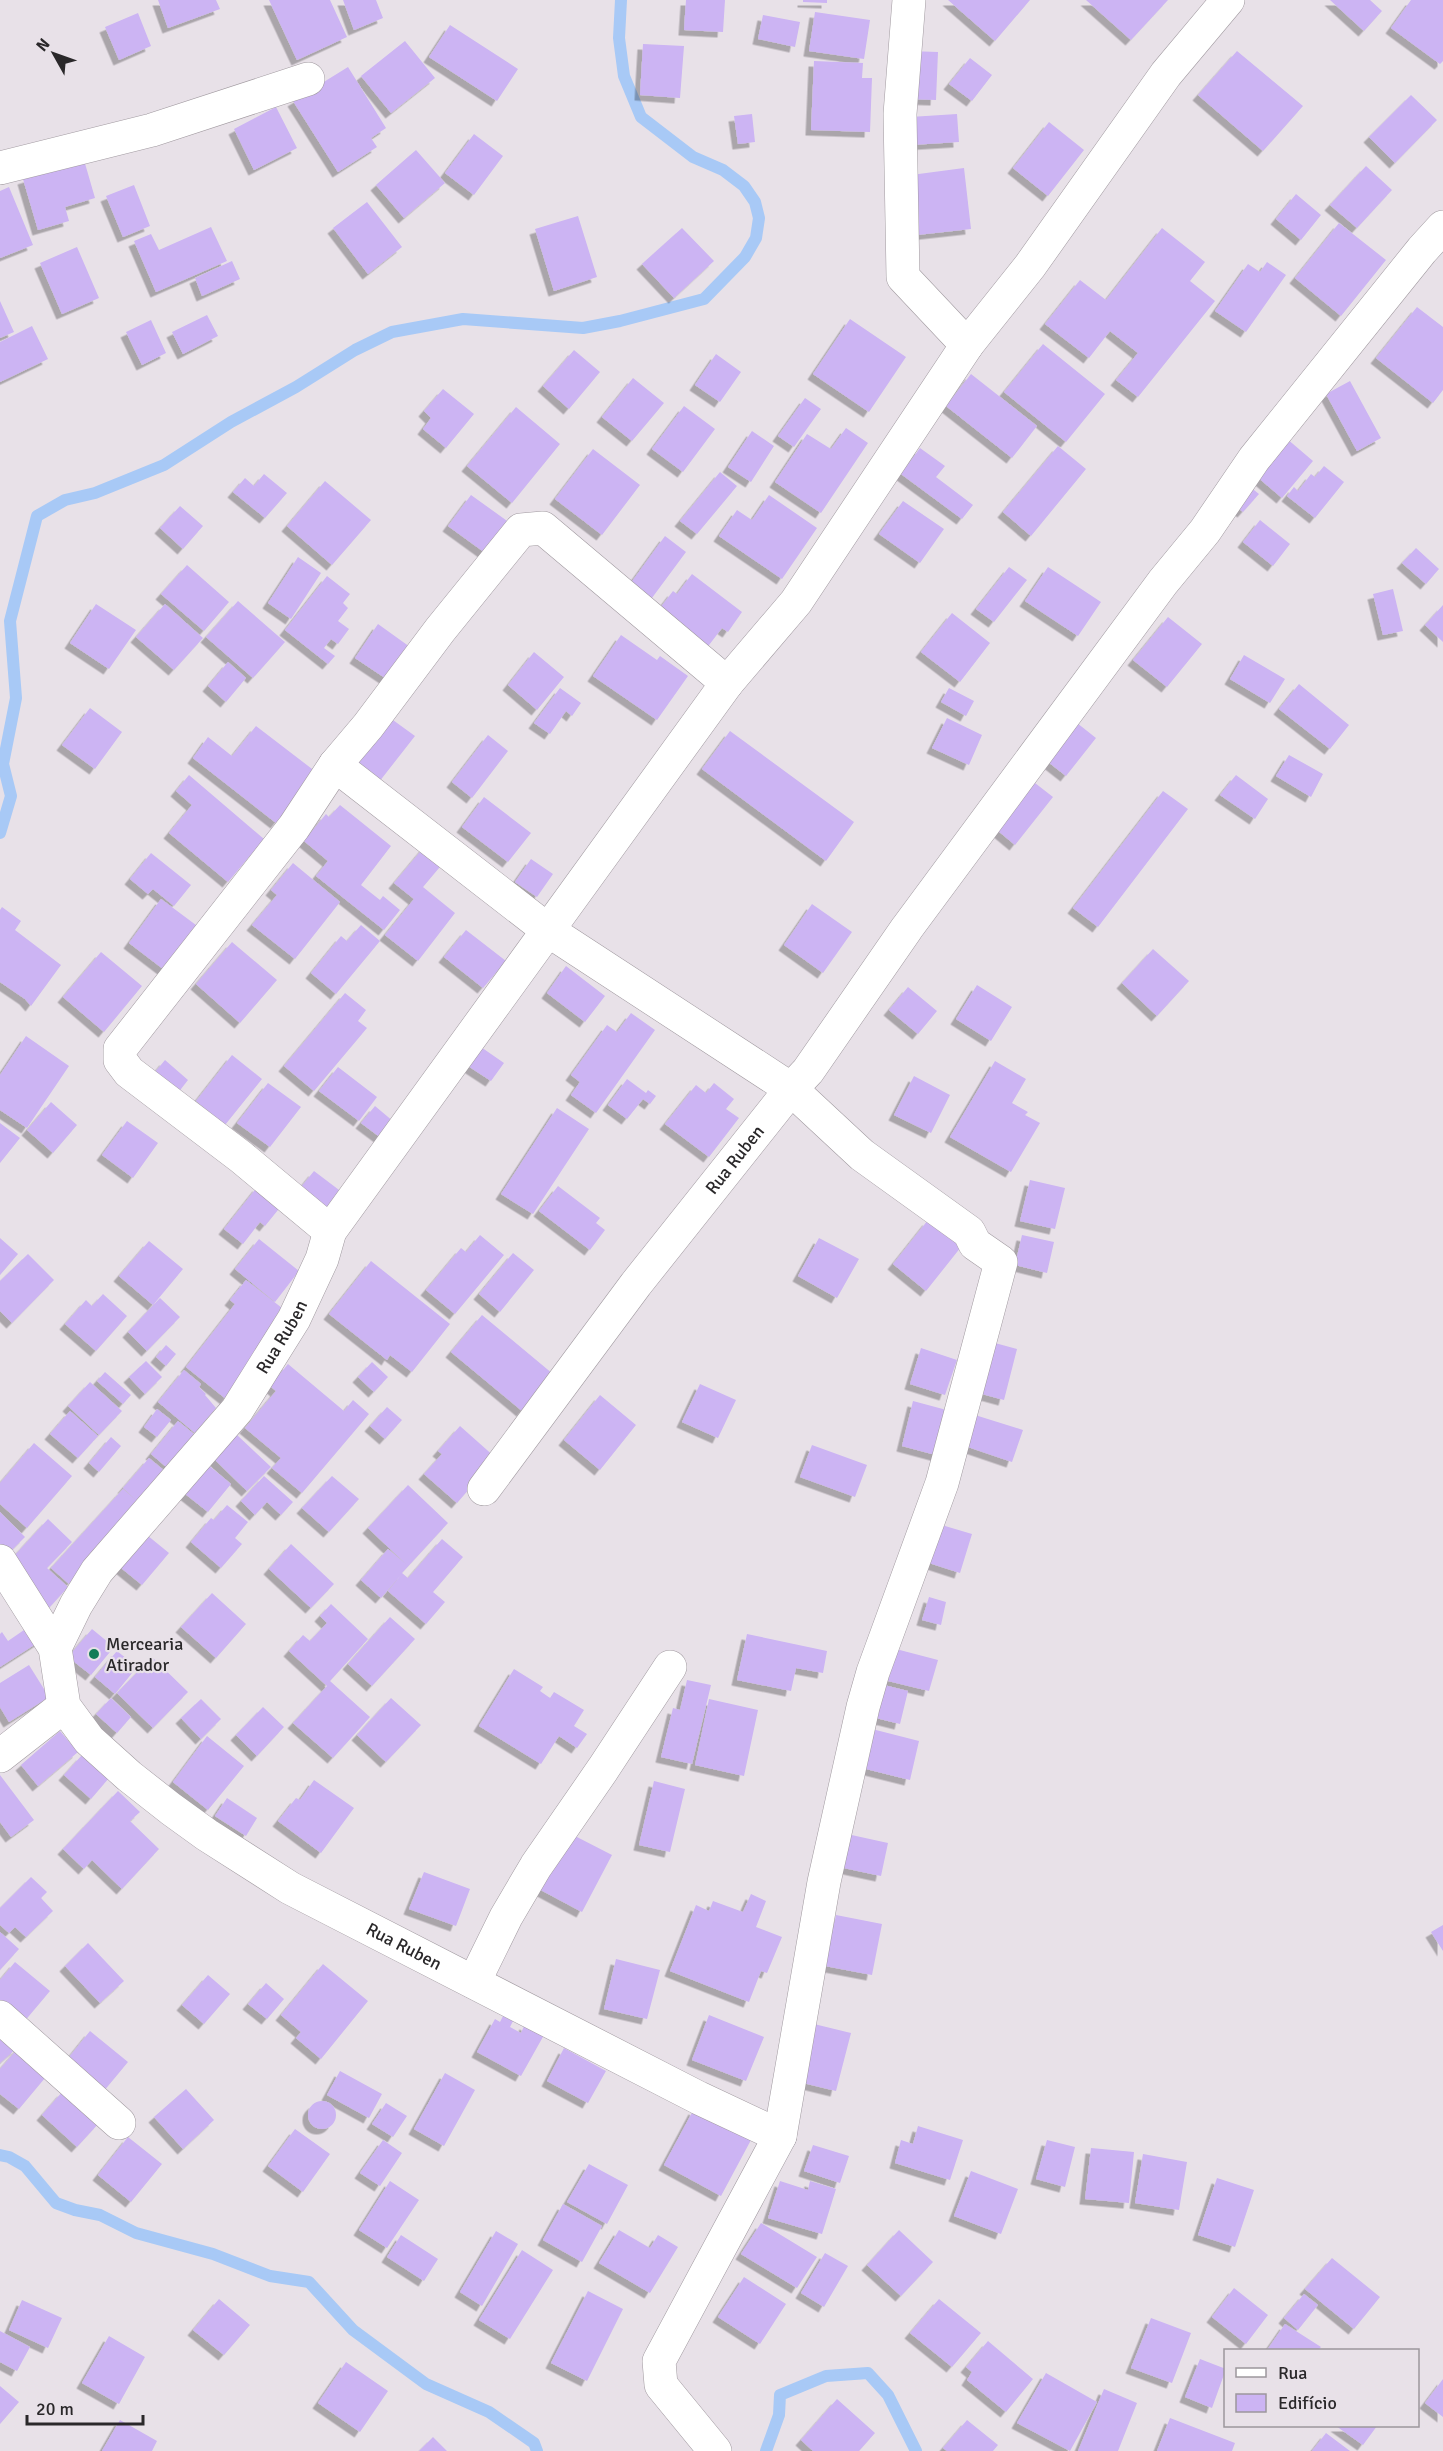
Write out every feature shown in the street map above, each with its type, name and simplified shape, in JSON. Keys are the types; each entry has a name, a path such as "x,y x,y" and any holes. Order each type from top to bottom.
{"street":[{"path":"909,0 900,114 903,277 967,345"},
{"name":"Rua Ruben","path":"55,1648 76,1605 97,1571 237,1410 294,1319 322,1259 330,1231 727,683 796,602 967,345 1030,266 1166,74 1228,0"},
{"path":"0,168 152,130 308,79"},
{"name":"Rua Ruben","path":"484,1489 636,1284 791,1089 808,1071 907,928 1163,582 1204,531 1254,459 1422,250 1443,228"},
{"path":"330,1231 241,1157 129,1072 120,1060 120,1049 294,827 335,765 521,530 543,528 727,683"},
{"path":"335,765 549,931 791,1089 862,1155 969,1232 975,1244 1001,1262 942,1483 873,1672 863,1707 824,1882 780,2136 659,2361 661,2385 715,2451"},
{"path":"0,1562 55,1648 64,1706 0,1756"},
{"path":"474,1982 506,1917 536,1866 670,1668"},
{"name":"Rua Ruben","path":"64,1706 89,1740 129,1776 207,1835 290,1888 699,2098 780,2136"},
{"path":"0,2017 119,2123"}],"building":[{"path":"158,0 216,0 220,9 168,28"},
{"path":"269,0 330,0 347,37 297,60"},
{"path":"343,0 376,0 383,18 354,30"},
{"path":"686,0 725,0 723,32 684,30"},
{"path":"803,0 827,0 827,3 803,2"},
{"path":"948,0 1030,0 995,41"},
{"path":"1086,0 1168,0 1131,40"},
{"path":"1330,0 1370,0 1382,11 1364,31"},
{"path":"1411,0 1443,0 1443,61 1440,64 1391,28"},
{"path":"815,12 870,20 864,59 809,51"},
{"path":"138,13 151,46 119,60 105,27"},
{"path":"763,15 800,22 795,47 758,39"},
{"path":"450,25 518,69 497,101 429,57"},
{"path":"405,41 435,78 391,113 361,76"},
{"path":"643,44 684,46 680,98 640,95"},
{"path":"909,51 938,52 936,100 908,99"},
{"path":"1237,51 1303,106 1263,151 1198,95"},
{"path":"970,58 992,75 972,101 949,84"},
{"path":"814,61 863,63 862,78 872,78 870,132 811,130"},
{"path":"348,67 386,128 371,138 377,147 338,172 293,101"},
{"path":"1411,95 1437,120 1395,163 1369,137"},
{"path":"276,107 297,148 254,170 234,129"},
{"path":"752,114 755,142 738,144 734,116"},
{"path":"957,114 959,142 911,145 910,117"},
{"path":"1049,122 1084,150 1048,196 1013,168"},
{"path":"474,134 503,156 474,195 445,173"},
{"path":"416,150 445,183 404,218 376,185"},
{"path":"84,160 95,198 65,207 69,221 38,230 23,179"},
{"path":"1366,166 1392,190 1357,228 1330,205"},
{"path":"964,168 971,229 917,235 911,175"},
{"path":"134,185 150,226 123,237 106,196"},
{"path":"9,187 33,245 0,258 0,191"},
{"path":"1296,194 1321,215 1301,240 1276,219"},
{"path":"367,202 402,247 368,274 333,228"},
{"path":"578,216 597,277 554,291 535,229"},
{"path":"1339,223 1386,260 1341,316 1295,278"},
{"path":"211,227 227,261 156,292 134,241 151,234 159,250"},
{"path":"682,228 714,261 674,298 642,264"},
{"path":"1162,228 1205,262 1190,281 1215,301 1138,397 1116,380 1138,353 1110,331 1089,358 1045,324 1080,280 1106,300"},
{"path":"77,247 99,298 62,314 40,263"},
{"path":"232,261 240,279 202,296 195,278"},
{"path":"1267,262 1286,275 1246,332 1215,311 1248,264 1260,272"},
{"path":"0,301 14,332 0,338"},
{"path":"1417,307 1443,327 1443,390 1433,403 1376,358"},
{"path":"207,315 218,336 183,354 172,332"},
{"path":"850,319 906,357 869,412 813,374"},
{"path":"151,320 166,353 142,365 126,332"},
{"path":"32,326 48,359 0,382 0,342"},
{"path":"1043,344 1105,394 1066,442 1004,392"},
{"path":"574,350 600,372 569,409 543,386"},
{"path":"716,354 741,372 720,402 695,385"},
{"path":"971,374 1037,426 1012,458 946,406"},
{"path":"633,378 664,403 632,441 602,417"},
{"path":"1350,381 1381,438 1357,451 1326,394"},
{"path":"443,389 474,414 446,448 423,429 431,418 424,411"},
{"path":"805,398 821,409 794,447 778,436"},
{"path":"684,406 715,429 683,472 652,449"},
{"path":"516,407 560,444 512,503 467,466"},
{"path":"846,428 868,443 821,513 775,482 807,434 831,449"},
{"path":"752,431 774,446 751,482 728,467"},
{"path":"1286,438 1313,461 1282,498 1255,475"},
{"path":"1058,446 1086,469 1031,536 1003,512"},
{"path":"920,448 945,466 936,477 973,505 962,519 901,474"},
{"path":"593,449 640,485 602,535 555,499"},
{"path":"1324,466 1344,482 1315,518 1287,496 1294,487 1298,491 1311,474 1315,477"},
{"path":"720,472 737,486 697,534 680,521"},
{"path":"264,474 287,493 265,518 233,492 245,478 254,486"},
{"path":"325,481 371,520 332,565 287,526"},
{"path":"1244,482 1259,494 1243,512 1228,500"},
{"path":"471,495 510,523 488,555 448,526"},
{"path":"769,495 817,528 782,579 719,536 737,510 752,520"},
{"path":"903,501 944,529 920,563 879,534"},
{"path":"180,506 203,526 183,549 160,528"},
{"path":"1260,520 1290,544 1273,566 1243,542"},
{"path":"665,536 686,552 646,606 625,591"},
{"path":"1416,548 1439,569 1426,584 1402,563"},
{"path":"298,557 321,573 291,619 268,603"},
{"path":"187,565 229,602 204,631 161,594"},
{"path":"1009,567 1027,580 994,622 976,609"},
{"path":"1048,567 1101,602 1078,636 1025,601"},
{"path":"692,574 742,612 728,632 722,628 706,649 657,612 673,591 677,594"},
{"path":"327,576 350,594 343,603 348,608 338,621 349,629 338,644 331,639 324,648 335,656 328,664 285,630"},
{"path":"1393,589 1403,631 1383,635 1373,594"},
{"path":"238,601 285,642 253,678 206,637"},
{"path":"96,604 136,630 109,669 70,643"},
{"path":"165,604 203,638 174,670 136,637"},
{"path":"1443,605 1443,642 1425,625"},
{"path":"952,613 990,643 960,682 921,652"},
{"path":"1168,617 1202,644 1167,687 1133,660"},
{"path":"378,624 410,647 388,680 355,658"},
{"path":"621,635 657,660 660,656 688,676 657,720 593,676"},
{"path":"534,652 564,677 537,710 508,685"},
{"path":"1244,655 1285,679 1270,703 1230,679"},
{"path":"228,662 246,678 226,702 208,686"},
{"path":"1299,684 1349,725 1330,749 1279,709"},
{"path":"560,688 581,703 572,716 566,711 550,734 534,723"},
{"path":"949,688 974,701 966,716 941,702"},
{"path":"90,708 122,732 95,769 62,745"},
{"path":"386,715 415,736 379,782 352,760"},
{"path":"947,718 982,735 969,765 932,748"},
{"path":"1072,719 1096,738 1066,776 1043,758"},
{"path":"256,726 316,772 276,823 193,758 208,737 232,756"},
{"path":"730,731 854,822 826,861 702,769"},
{"path":"488,735 508,751 472,798 452,782"},
{"path":"1289,755 1323,774 1311,797 1276,776"},
{"path":"189,775 264,839 228,882 169,833 192,805 176,791"},
{"path":"1236,775 1268,799 1255,819 1220,795"},
{"path":"1035,783 1053,797 1015,845 997,830"},
{"path":"1163,791 1188,809 1098,927 1073,908"},
{"path":"484,797 531,833 508,862 462,827"},
{"path":"340,805 391,846 361,885 380,900 383,896 400,910 384,930 316,876 328,861 304,841 326,814 329,817"},
{"path":"425,846 444,862 423,887 455,913 418,961 385,935 414,899 394,883"},
{"path":"151,853 191,885 174,906 153,889 148,894 130,879"},
{"path":"531,859 553,874 537,897 515,882"},
{"path":"293,863 340,902 295,959 252,925 277,895 271,890"},
{"path":"161,899 200,928 167,972 129,943"},
{"path":"812,904 852,932 823,973 784,945"},
{"path":"2,907 21,921 15,930 61,965 31,1006 25,999 0,982 0,910"},
{"path":"361,925 380,941 336,994 311,973 341,936 347,941"},
{"path":"466,930 506,961 483,988 444,957"},
{"path":"232,942 277,980 240,1023 196,984"},
{"path":"1153,949 1189,981 1157,1016 1122,983"},
{"path":"101,952 142,986 104,1032 63,997"},
{"path":"566,966 605,996 585,1022 547,993"},
{"path":"977,985 1012,1007 991,1041 956,1019"},
{"path":"908,987 937,1011 918,1034 889,1010"},
{"path":"345,993 366,1010 358,1021 367,1028 314,1091 284,1066"},
{"path":"631,1013 655,1030 596,1113 571,1095 580,1082 571,1075 607,1025 617,1032"},
{"path":"26,1036 69,1066 27,1128 0,1110 0,1075"},
{"path":"478,1045 504,1063 491,1081 465,1064"},
{"path":"232,1055 262,1079 225,1125 196,1101"},
{"path":"165,1060 188,1080 174,1098 150,1078"},
{"path":"995,1061 1026,1079 1012,1103 1028,1112 1025,1115 1040,1123 1011,1172 950,1137"},
{"path":"338,1067 377,1097 359,1121 319,1091"},
{"path":"914,1076 950,1095 931,1133 894,1115"},
{"path":"627,1079 646,1093 648,1090 656,1096 650,1104 643,1099 627,1119 608,1105"},
{"path":"268,1083 301,1107 270,1147 237,1123"},
{"path":"714,1083 734,1099 726,1109 739,1118 709,1157 665,1124 696,1085 706,1093"},
{"path":"51,1102 77,1125 53,1153 27,1130"},
{"path":"375,1106 394,1122 381,1138 361,1123"},
{"path":"557,1108 589,1129 533,1214 501,1194"},
{"path":"127,1121 158,1143 133,1178 102,1155"},
{"path":"0,1123 20,1138 0,1163"},
{"path":"314,1171 347,1196 329,1218 297,1192"},
{"path":"1030,1180 1065,1188 1055,1229 1020,1221"},
{"path":"258,1186 282,1205 265,1226 260,1222 243,1244 224,1229"},
{"path":"558,1186 600,1218 596,1223 605,1230 590,1250 539,1211"},
{"path":"928,1220 961,1247 926,1291 893,1264"},
{"path":"480,1235 504,1255 455,1314 426,1290 461,1248 466,1252"},
{"path":"1022,1235 1054,1242 1047,1273 1015,1265"},
{"path":"0,1238 18,1254 0,1275"},
{"path":"819,1238 859,1259 837,1298 798,1276"},
{"path":"259,1239 299,1271 275,1302 235,1269"},
{"path":"149,1241 183,1269 153,1305 119,1276"},
{"path":"513,1253 534,1270 500,1312 479,1294"},
{"path":"28,1254 54,1280 12,1323 0,1311 0,1281"},
{"path":"371,1261 450,1324 412,1372 390,1355 387,1360 329,1314"},
{"path":"246,1280 282,1308 226,1399 186,1367 235,1304 230,1300"},
{"path":"103,1294 127,1316 96,1351 65,1324 86,1300 92,1306"},
{"path":"160,1298 180,1317 147,1351 128,1332"},
{"path":"482,1315 553,1374 522,1411 451,1352"},
{"path":"995,1343 1017,1349 1004,1400 982,1394"},
{"path":"166,1345 176,1354 166,1366 156,1357"},
{"path":"921,1348 957,1360 945,1395 910,1384"},
{"path":"146,1361 162,1377 145,1394 129,1377"},
{"path":"372,1362 388,1377 374,1392 358,1377"},
{"path":"288,1364 344,1411 353,1400 369,1414 302,1493 272,1468 281,1458 245,1428 276,1391 270,1386"},
{"path":"184,1370 201,1384 199,1387 216,1408 195,1433 158,1402"},
{"path":"105,1372 131,1395 123,1404 97,1381"},
{"path":"90,1382 122,1411 99,1435 68,1406"},
{"path":"700,1384 736,1400 718,1438 682,1422"},
{"path":"600,1395 636,1425 600,1470 564,1440"},
{"path":"913,1401 954,1412 943,1457 902,1446"},
{"path":"387,1407 402,1420 385,1439 370,1426"},
{"path":"157,1409 171,1420 157,1437 144,1427"},
{"path":"70,1411 98,1436 78,1458 50,1434"},
{"path":"975,1415 1023,1430 1012,1462 965,1446"},
{"path":"178,1421 200,1439 172,1472 151,1454"},
{"path":"460,1426 496,1458 457,1503 424,1474 442,1454 438,1451"},
{"path":"236,1434 271,1467 247,1491 213,1458"},
{"path":"111,1437 121,1446 99,1472 89,1463"},
{"path":"34,1443 72,1476 27,1528 0,1504 0,1483"},
{"path":"812,1445 867,1465 855,1497 800,1477"},
{"path":"149,1458 166,1472 69,1584 51,1568 123,1489 137,1501 123,1488"},
{"path":"207,1464 231,1484 208,1512 184,1493"},
{"path":"264,1476 293,1502 281,1515 267,1502 255,1515 241,1501"},
{"path":"332,1476 359,1499 329,1532 302,1508"},
{"path":"408,1485 448,1523 402,1573 408,1578 442,1539 463,1557 433,1592 445,1602 426,1624 388,1591 401,1575 381,1598 361,1580 388,1549 406,1564 368,1528"},
{"path":"227,1505 248,1522 235,1538 242,1544 221,1568 191,1542 211,1518 214,1520"},
{"path":"0,1512 25,1537 5,1557 0,1552"},
{"path":"48,1519 72,1542 47,1568 68,1587 49,1608 4,1567"},
{"path":"935,1523 972,1534 960,1573 923,1561"},
{"path":"142,1531 169,1553 142,1585 115,1563"},
{"path":"291,1544 334,1584 311,1608 269,1569"},
{"path":"212,1593 246,1624 216,1658 181,1627"},
{"path":"929,1597 946,1602 941,1625 922,1620"},
{"path":"331,1604 368,1639 330,1681 370,1717 333,1758 293,1723 327,1686 289,1651 303,1635 310,1641 327,1623 320,1616"},
{"path":"390,1617 415,1639 372,1686 348,1664"},
{"path":"38,1627 45,1638 0,1667 0,1634 2,1632 8,1641 24,1630 27,1635"},
{"path":"92,1629 114,1647 91,1675 68,1657"},
{"path":"747,1634 827,1651 823,1673 796,1668 791,1691 737,1680"},
{"path":"896,1649 938,1660 929,1691 888,1681"},
{"path":"117,1651 137,1667 115,1694 95,1677"},
{"path":"152,1657 188,1692 153,1728 117,1693"},
{"path":"29,1665 49,1697 9,1722 0,1707 0,1683"},
{"path":"514,1669 543,1687 540,1691 550,1698 554,1692 584,1710 574,1726 587,1734 577,1748 559,1736 541,1764 479,1726"},
{"path":"687,1680 711,1685 692,1764 661,1757 673,1708 680,1710"},
{"path":"884,1685 908,1691 900,1724 876,1718"},
{"path":"111,1698 131,1717 117,1733 96,1714"},
{"path":"391,1698 421,1725 386,1762 357,1735"},
{"path":"201,1699 221,1719 201,1739 181,1718"},
{"path":"709,1699 758,1710 744,1776 695,1765"},
{"path":"263,1707 284,1727 257,1756 236,1735"},
{"path":"872,1729 919,1741 910,1780 862,1768"},
{"path":"60,1731 78,1752 38,1786 21,1765"},
{"path":"207,1736 244,1766 208,1810 173,1782"},
{"path":"82,1755 109,1778 91,1799 64,1775"},
{"path":"0,1775 34,1820 11,1837 0,1822"},
{"path":"314,1780 354,1808 321,1853 278,1821 296,1798 300,1800"},
{"path":"654,1781 685,1789 670,1852 639,1845"},
{"path":"118,1791 140,1812 130,1821 159,1849 122,1889 92,1860 84,1869 63,1849"},
{"path":"227,1798 257,1818 246,1836 215,1816"},
{"path":"847,1834 888,1843 881,1876 839,1867"},
{"path":"575,1836 612,1855 582,1912 537,1888"},
{"path":"424,1872 470,1889 456,1926 409,1909"},
{"path":"31,1877 47,1892 41,1898 53,1911 26,1937 15,1927 9,1933 0,1925 0,1908"},
{"path":"751,1894 766,1901 756,1927 782,1937 767,1973 761,1971 749,2002 670,1971 696,1905 709,1911 713,1901 743,1912"},
{"path":"836,1915 882,1924 872,1975 825,1966"},
{"path":"1443,1925 1443,1951 1431,1932"},
{"path":"0,1932 19,1949 0,1970"},
{"path":"88,1943 124,1981 100,2003 65,1966"},
{"path":"616,1959 660,1970 647,2019 604,2009"},
{"path":"15,1962 50,1991 23,2023 0,2004 0,1980"},
{"path":"323,1964 368,2001 321,2059 296,2038 301,2032 281,2015"},
{"path":"208,1975 230,1994 204,2024 182,2005"},
{"path":"266,1983 284,1999 267,2019 248,2004"},
{"path":"709,2015 764,2037 746,2081 692,2060"},
{"path":"503,2016 513,2021 510,2027 521,2033 525,2024 544,2035 521,2076 477,2052 495,2019 500,2022"},
{"path":"814,2024 851,2033 836,2091 799,2082"},
{"path":"0,2028 17,2048 0,2063"},
{"path":"90,2031 128,2062 98,2098 61,2067"},
{"path":"20,2046 50,2072 19,2109 0,2094 0,2069"},
{"path":"564,2048 606,2071 588,2103 547,2081"},
{"path":"340,2071 382,2094 369,2118 327,2095"},
{"path":"445,2073 475,2090 444,2146 414,2129"},
{"path":"186,2089 214,2120 183,2149 154,2117"},
{"path":"63,2091 99,2123 77,2147 42,2115"},
{"path":"322,2101 332,2105 336,2115 332,2125 322,2129 312,2125 308,2115 312,2105"},
{"path":"386,2103 407,2116 393,2137 372,2124"},
{"path":"694,2109 751,2140 721,2196 664,2165"},
{"path":"918,2126 963,2140 950,2180 895,2163 901,2140 913,2144"},
{"path":"295,2129 330,2154 303,2192 268,2166"},
{"path":"128,2137 162,2164 131,2202 98,2175"},
{"path":"383,2140 402,2153 380,2186 360,2173"},
{"path":"1047,2140 1075,2147 1065,2187 1036,2179"},
{"path":"813,2145 849,2156 840,2183 804,2171"},
{"path":"1091,2148 1134,2152 1129,2203 1085,2199"},
{"path":"1143,2154 1187,2162 1179,2210 1135,2203"},
{"path":"589,2164 628,2185 607,2224 567,2202"},
{"path":"971,2171 1018,2189 1001,2234 954,2216"},
{"path":"1217,2178 1254,2190 1235,2247 1198,2235"},
{"path":"390,2181 419,2200 387,2248 359,2230"},
{"path":"780,2181 808,2190 810,2181 836,2189 822,2234 768,2218"},
{"path":"563,2204 602,2226 582,2262 543,2240"},
{"path":"761,2223 817,2257 797,2288 741,2254"},
{"path":"619,2230 650,2248 658,2235 678,2247 650,2293 599,2263"},
{"path":"899,2230 933,2262 901,2296 867,2265"},
{"path":"496,2231 518,2244 482,2306 460,2292"},
{"path":"401,2235 438,2259 424,2281 387,2257"},
{"path":"522,2250 553,2270 510,2339 479,2320"},
{"path":"825,2253 848,2266 824,2307 801,2293"},
{"path":"1332,2258 1380,2297 1354,2329 1305,2289"},
{"path":"744,2277 786,2304 760,2344 718,2317"},
{"path":"1234,2288 1268,2315 1246,2344 1212,2317"},
{"path":"588,2291 623,2309 587,2381 551,2363"},
{"path":"1304,2294 1318,2305 1298,2330 1284,2318"},
{"path":"219,2299 250,2325 224,2355 193,2330"},
{"path":"939,2299 981,2333 952,2367 910,2333"},
{"path":"22,2300 62,2318 48,2348 9,2330"},
{"path":"1151,2318 1191,2333 1172,2383 1131,2368"},
{"path":"1285,2324 1321,2347 1319,2349 1268,2349"},
{"path":"0,2331 30,2347 17,2371 0,2362"},
{"path":"109,2336 145,2357 119,2404 82,2383"},
{"path":"988,2341 1033,2379 1006,2412 967,2380 972,2372 966,2367"},
{"path":"1200,2359 1224,2368 1224,2375 1212,2408 1185,2397"},
{"path":"346,2362 388,2391 360,2432 318,2403"},
{"path":"1046,2373 1097,2402 1070,2451 1017,2423"},
{"path":"1443,2379 1443,2417 1425,2403"},
{"path":"0,2386 19,2402 0,2424"},
{"path":"1104,2389 1137,2403 1118,2451 1078,2451"},
{"path":"837,2399 875,2433 859,2451 813,2451 801,2440"},
{"path":"1170,2418 1235,2443 1232,2451 1157,2451"},
{"path":"120,2420 157,2441 152,2451 102,2451"},
{"path":"967,2420 998,2445 993,2451 947,2451 943,2448"},
{"path":"1337,2427 1376,2427 1363,2445"},
{"path":"1326,2433 1350,2451 1312,2451"},
{"path":"433,2437 447,2451 419,2451"}],"waterway":[{"path":"0,833 11,796 3,764 16,698 10,621 37,516 65,500 95,493 164,465 231,422 296,387 355,350 392,332 463,319 583,328 620,321 704,299 745,257 756,238 759,218 755,202 744,186 723,170 693,157 641,117 624,76 619,38 621,0"},
{"path":"0,2155 25,2166 56,2203 100,2215 136,2233 213,2254 270,2276 309,2282 353,2330 426,2384 489,2412 534,2443 537,2451"},
{"path":"766,2451 779,2415 780,2395 826,2376 868,2373 888,2395 916,2451"}],"place":[{"name":"Mercearia Atirador","path":"94,1654"}]}
